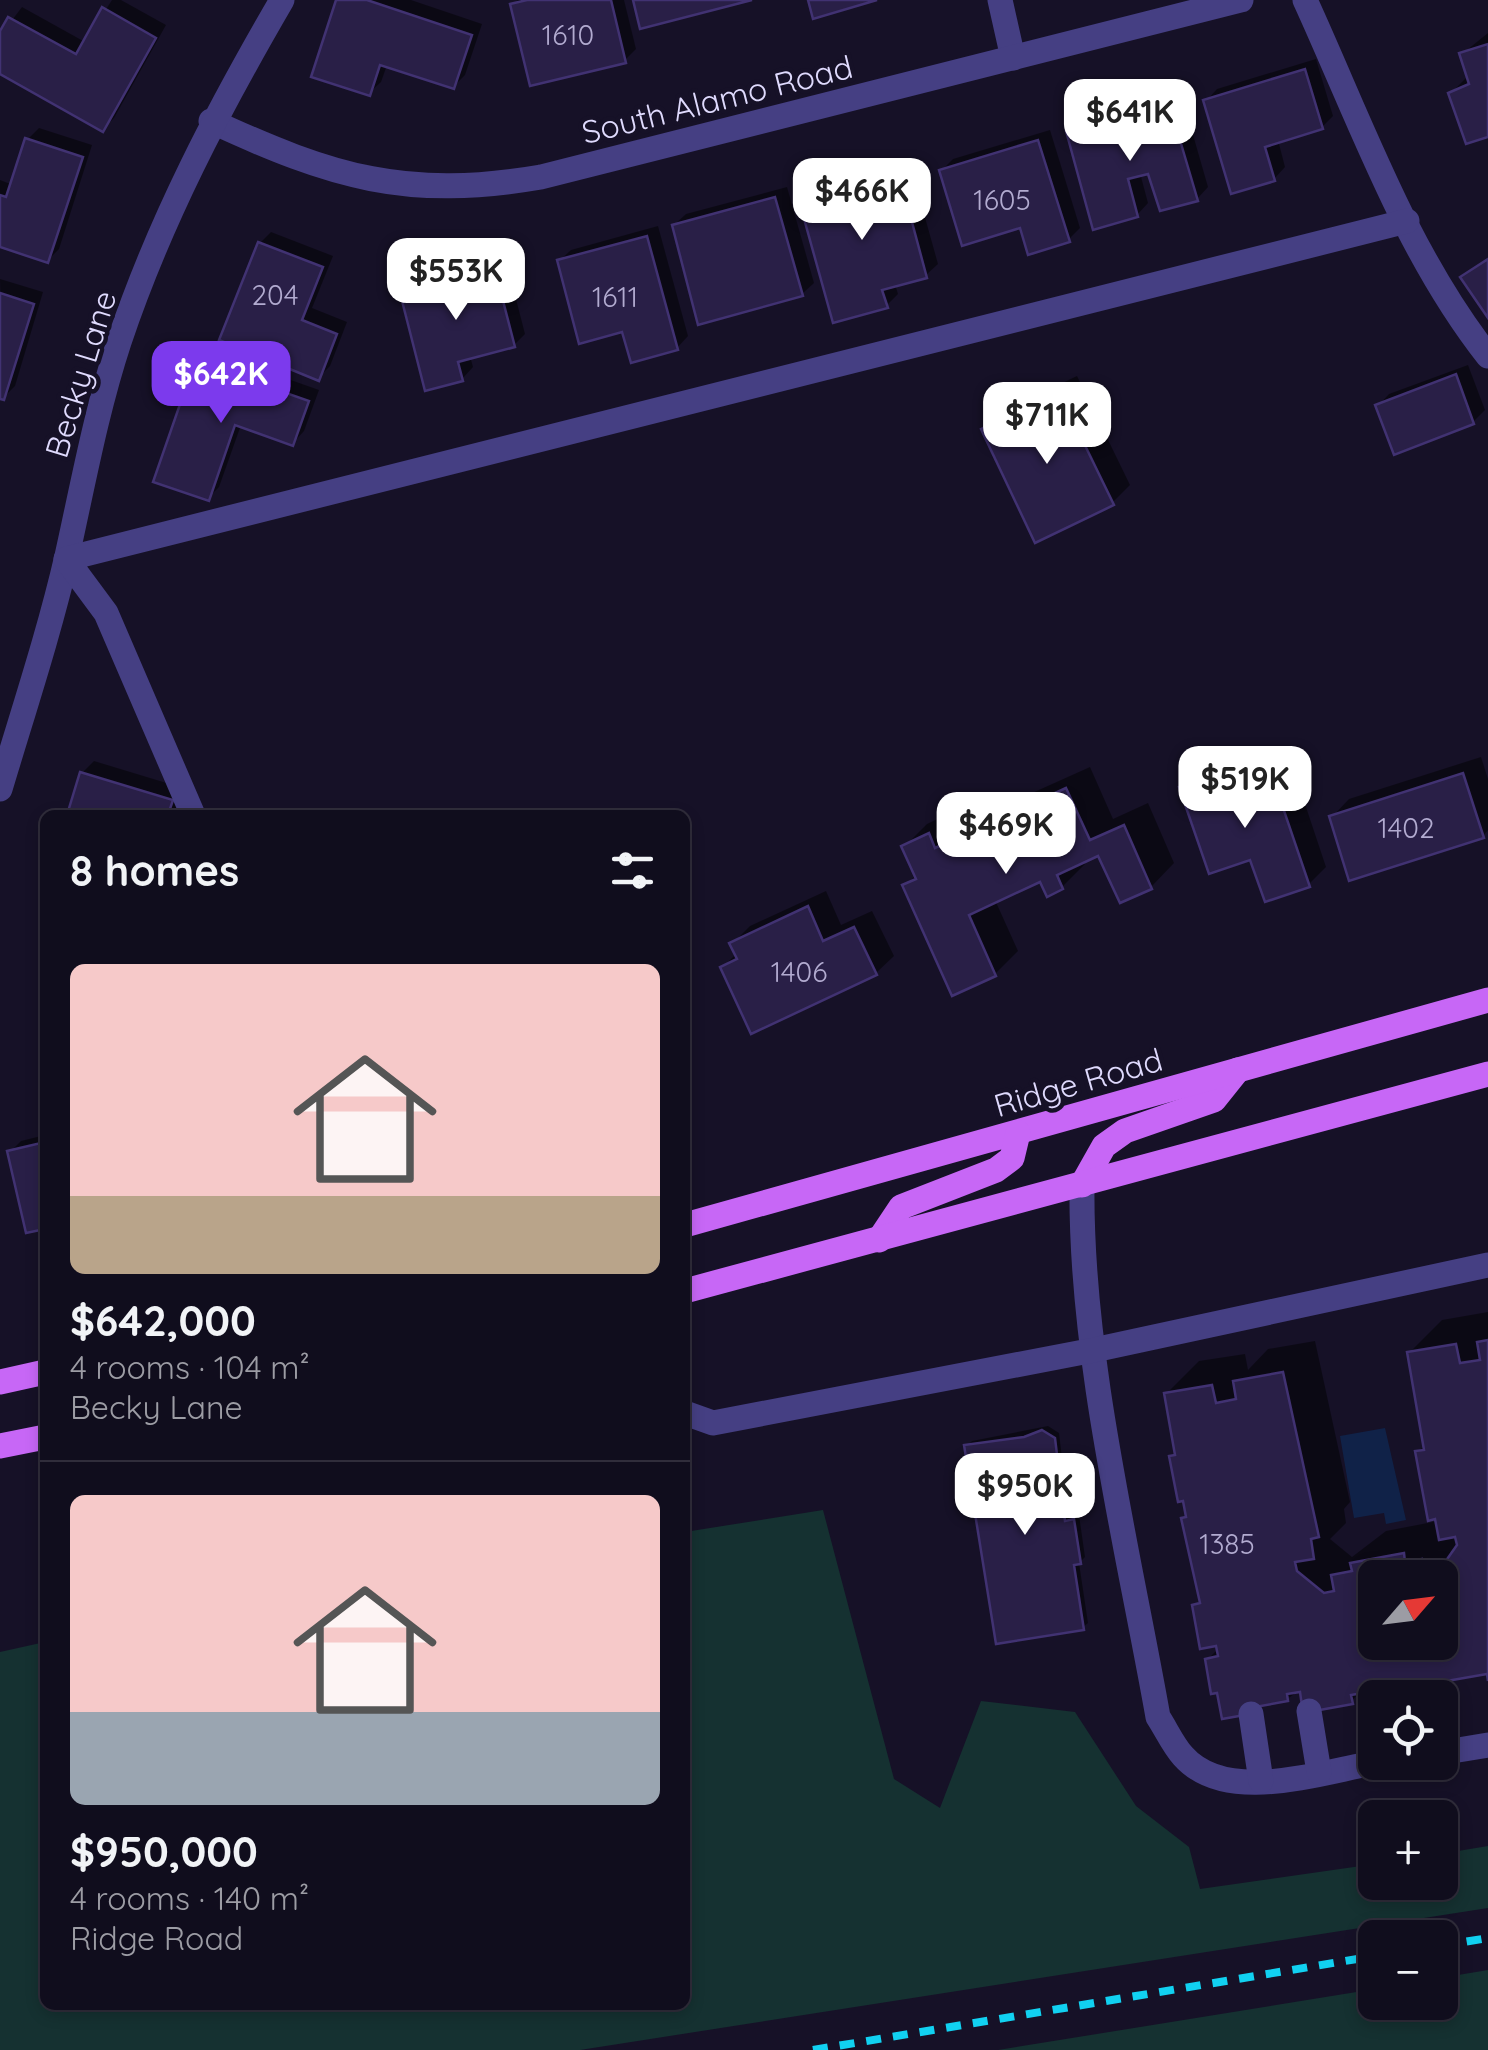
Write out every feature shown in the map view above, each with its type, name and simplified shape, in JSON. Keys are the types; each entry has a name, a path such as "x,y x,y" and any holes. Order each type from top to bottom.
{"main road":[{"name":"Ridge Road","path":"690,1224 1488,1000"},
{"path":"1082,1185 1104,1146 1126,1131 1214,1100 1238,1070"},
{"path":"690,1289 1488,1074"},
{"path":"879,1240 901,1207 996,1170 1012,1158 1018,1133"},
{"path":"0,1382 40,1373"},
{"path":"0,1446 40,1438"}],"street":[{"name":"Becky Lane","path":"0,789 66,559 93,429 119,342 149,262 211,122 282,0"},
{"path":"1000,0 1014,58"},
{"name":"South Alamo Road","path":"211,122 295,160 344,176 390,184 488,186 541,177 1241,0"},
{"path":"1305,0 1453,312 1488,356"},
{"path":"191,810 106,613 66,559 1407,221"},
{"path":"1082,1185 1081,1234 1094,1350 1158,1717 1185,1759 1225,1781 1261,1781 1358,1765"},
{"path":"690,1415 713,1422 1094,1350 1488,1266"},
{"path":"1309,1712 1319,1772"},
{"path":"1251,1714 1261,1781"},
{"path":"1458,1749 1488,1745"}],"green space":[{"path":"823,1510 894,1779 940,1808 981,1701 1075,1712 1136,1806 1189,1847 1200,1889 1358,1866 1358,1900 1458,1900 1458,1851 1488,1846 1488,1908 1411,1920 1358,1920 1358,1928 580,2050 0,2050 0,1652 40,1643 40,2010 690,2010 690,1531"},
{"path":"1488,1970 1488,2050 998,2050 1358,1992 1358,2020 1458,2020 1458,1975"}],"water":[{"path":"1385,1428 1406,1520 1386,1524 1384,1513 1354,1518 1340,1436"}],"building":[{"path":"336,0 367,0 472,35 454,89 380,65 370,96 311,77"},
{"path":"527,0 611,0 626,63 530,86 510,4"},
{"path":"633,0 752,0 640,29"},
{"path":"808,0 877,0 813,19"},
{"path":"102,7 156,38 103,132 0,74 0,31 8,17 76,54"},
{"path":"1488,44 1488,137 1466,144 1448,93 1469,84 1459,53"},
{"path":"1305,69 1323,129 1265,147 1275,181 1231,194 1203,100"},
{"path":"1169,103 1198,201 1160,211 1148,174 1128,179 1138,217 1093,230 1066,131"},
{"path":"25,138 83,157 48,263 0,247 0,195 6,197"},
{"path":"1038,140 1070,242 1028,255 1020,228 962,246 939,170"},
{"path":"898,170 927,278 882,290 888,308 833,323 798,197"},
{"path":"775,197 803,296 698,325 672,225"},
{"path":"647,236 678,350 631,363 622,332 579,344 557,260"},
{"path":"258,242 323,267 302,320 337,334 319,381 219,340"},
{"path":"1488,259 1488,318 1460,277"},
{"path":"494,266 515,347 458,362 463,381 425,391 399,289"},
{"path":"0,293 34,304 4,400 0,399"},
{"path":"195,361 309,401 293,446 235,425 209,501 153,482"},
{"path":"1456,374 1474,424 1394,455 1375,405"},
{"path":"1059,392 1114,505 1035,543 981,429"},
{"path":"1245,764 1256,797 1277,790 1310,887 1265,902 1250,860 1209,874 1179,787"},
{"path":"80,772 173,800 170,810 69,810"},
{"path":"1463,773 1484,838 1349,881 1329,816"},
{"path":"1066,788 1090,840 1124,825 1152,889 1120,903 1098,856 1057,875 1063,889 1047,897 1040,882 969,915 996,976 952,996 902,885 916,879 901,846 929,833 935,848"},
{"path":"808,906 823,941 854,927 877,975 751,1034 720,967 737,959 729,943"},
{"path":"40,1143 40,1230 26,1233 7,1151"},
{"path":"1488,1340 1488,1681 1487,1674 1452,1680 1358,1680 1358,1694 1351,1695 1353,1704 1303,1713 1300,1692 1287,1694 1288,1701 1255,1707 1256,1713 1222,1719 1217,1693 1211,1694 1205,1659 1218,1656 1216,1646 1200,1649 1192,1605 1200,1603 1181,1518 1186,1517 1183,1501 1178,1502 1169,1456 1175,1455 1164,1393 1212,1385 1216,1403 1236,1399 1233,1381 1283,1372 1319,1537 1311,1539 1314,1559 1295,1562 1297,1571 1324,1593 1334,1591 1331,1575 1352,1571 1350,1563 1358,1562 1358,1660 1458,1660 1458,1560 1446,1560 1457,1545 1455,1537 1439,1540 1435,1519 1428,1521 1415,1451 1424,1450 1407,1352 1456,1344 1460,1363 1480,1360 1477,1342"},
{"path":"1042,1430 1055,1438 1065,1521 1074,1519 1081,1564 1074,1565 1084,1630 996,1644 964,1445 1024,1437"},
{"path":"1404,1553 1405,1560 1366,1560"}],"railway":[{"path":"1458,1943 1488,1938"},
{"path":"813,2050 1358,1959"}]}
